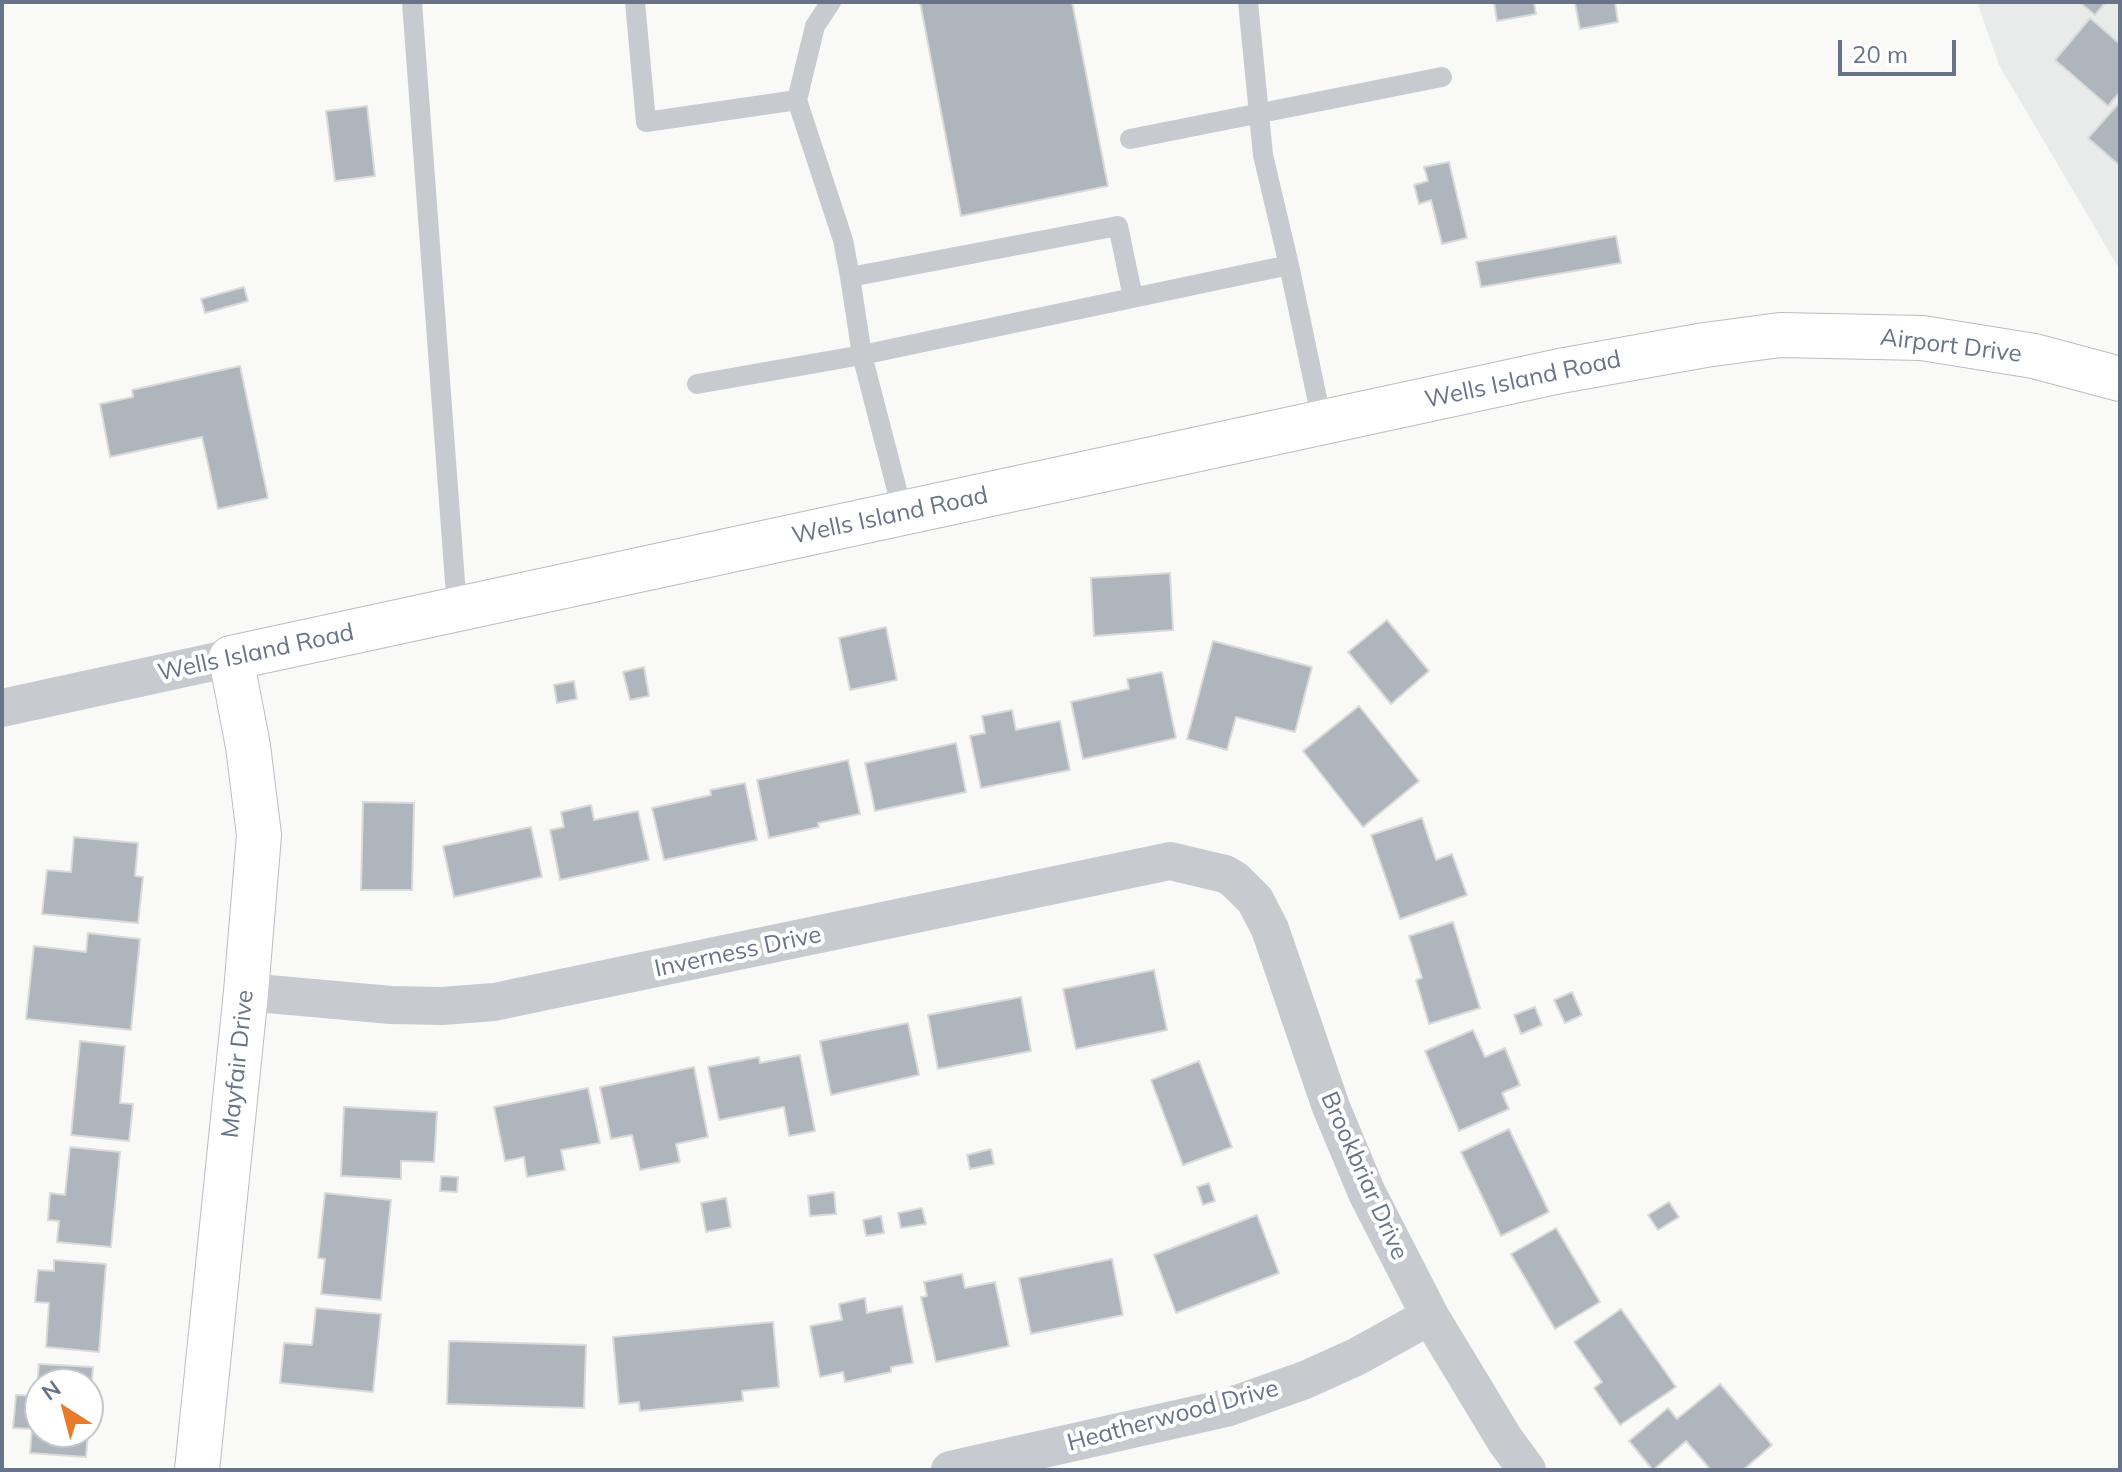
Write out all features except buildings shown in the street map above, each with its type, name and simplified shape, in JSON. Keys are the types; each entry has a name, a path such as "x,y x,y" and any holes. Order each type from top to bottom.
{"street":[{"name":"Wells Island Road","path":"2,708 1560,371 1780,335"},
{"name":"Airport Drive","path":"1780,335 1922,338 2034,356 2120,379"},
{"name":"Mayfair Drive","path":"197,1470 259,835 248,746 231,658"},
{"name":"Inverness Drive","path":"246,992 391,1005 442,1006 494,1002 1170,861 1225,874"},
{"name":"Brookbriar Drive","path":"1225,874 1255,900 1270,929 1331,1107 1367,1193 1430,1316 1505,1440 1527,1470"},
{"name":"Heatherwood Drive","path":"950,1470 1226,1408 1305,1380 1356,1357 1430,1316"}],"lane":[{"path":"412,2 457,609"},
{"path":"635,2 646,122 797,100"},
{"path":"831,2 815,26 797,100 843,240 862,355 903,513"},
{"path":"1248,2 1263,155 1322,422"},
{"path":"1130,139 1442,77"},
{"path":"850,277 1118,226 1133,297"},
{"path":"697,384 862,355 1289,265"}],"shaded area":[{"path":"1977,2 2120,2 2120,270 1999,65"}]}
